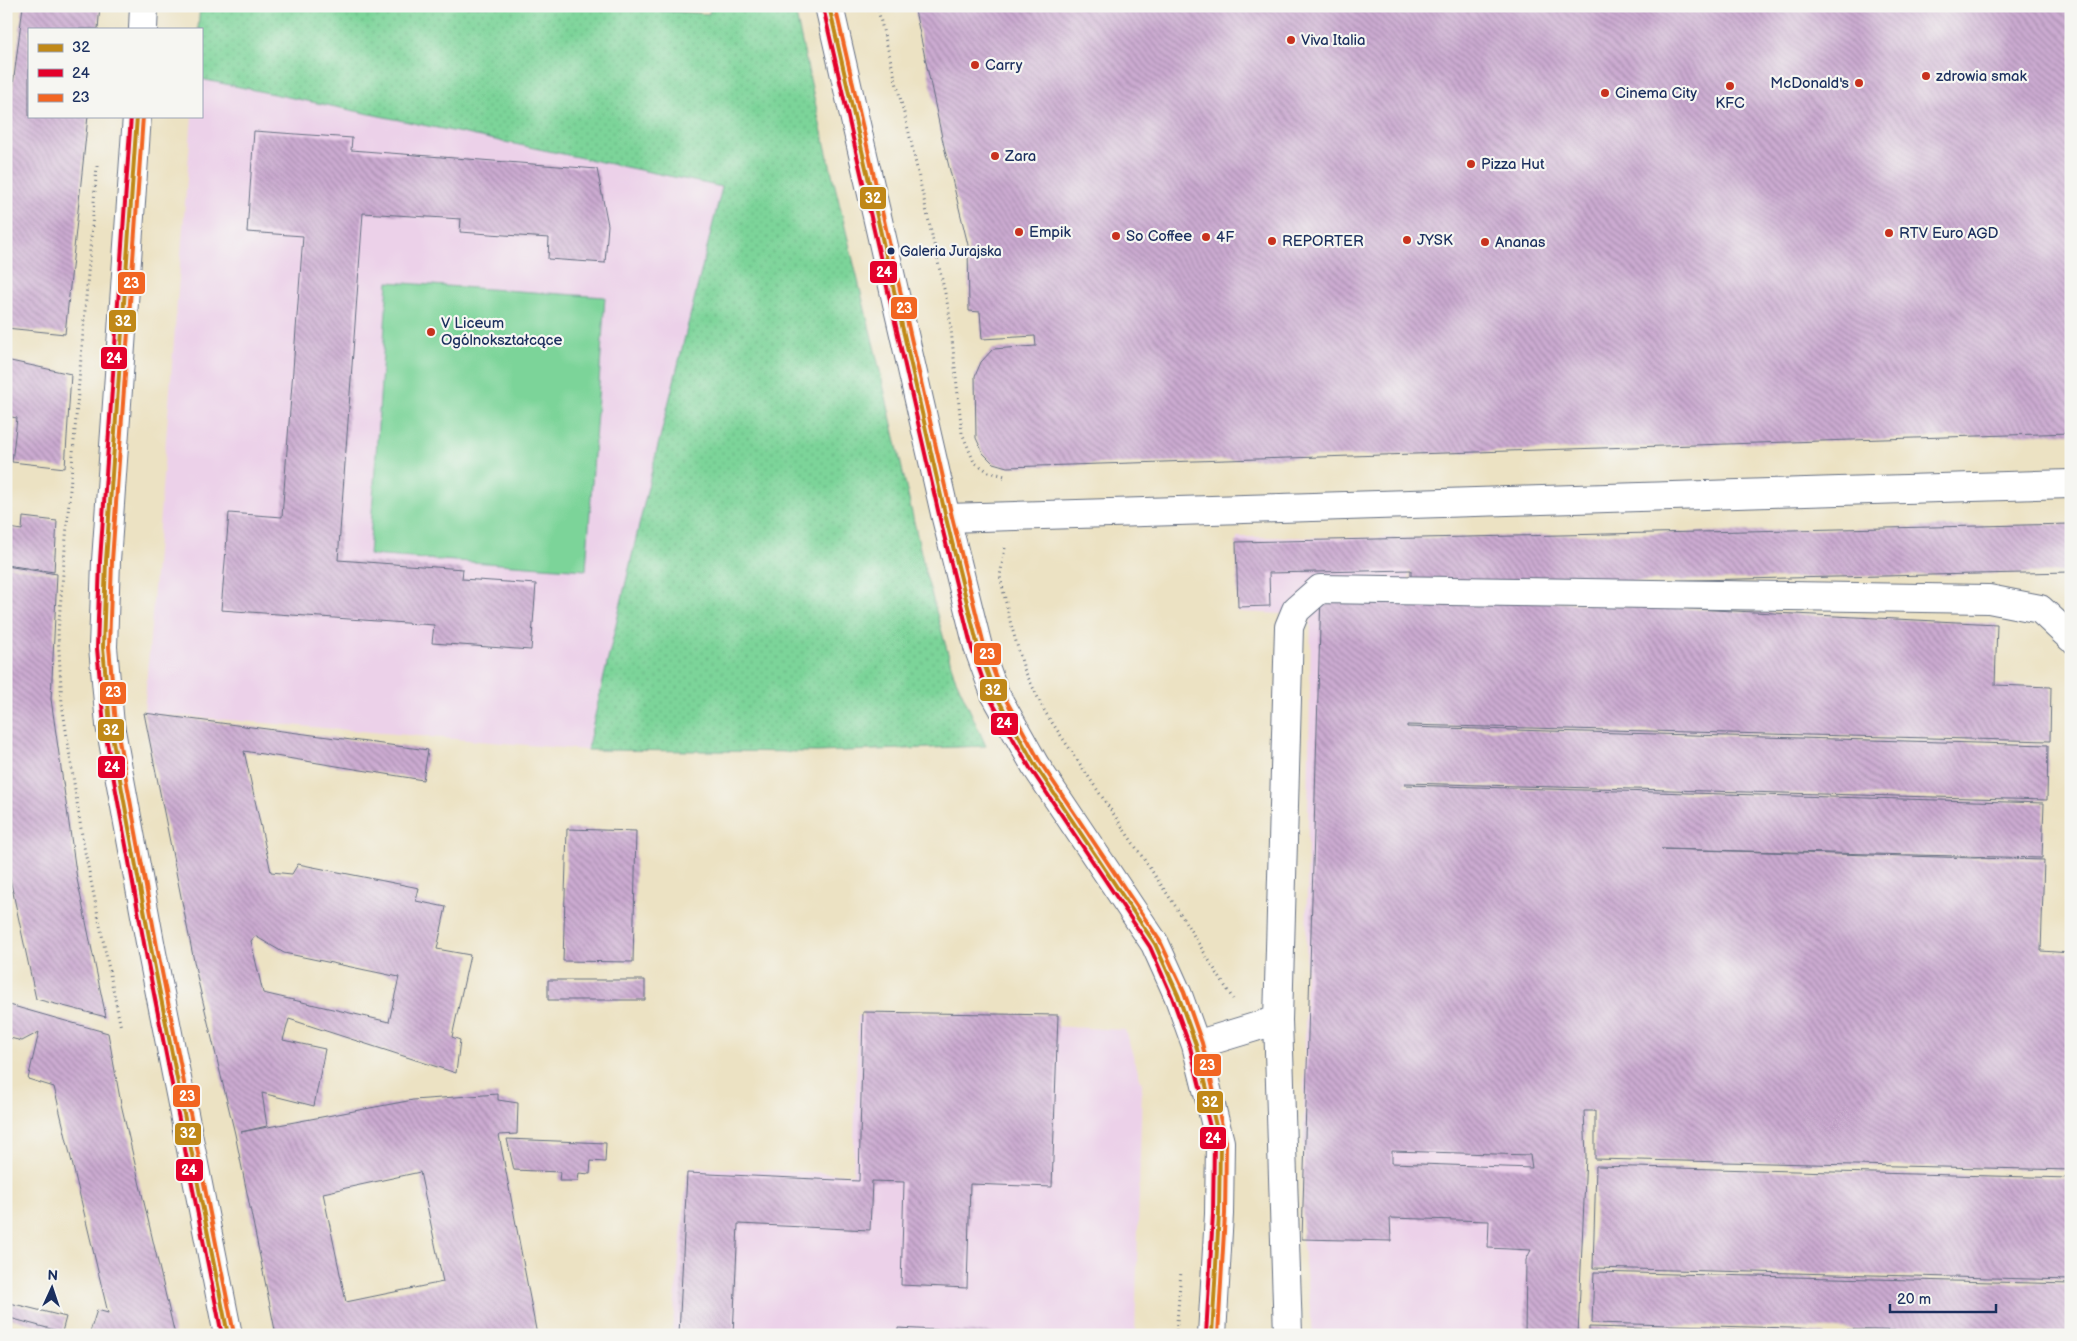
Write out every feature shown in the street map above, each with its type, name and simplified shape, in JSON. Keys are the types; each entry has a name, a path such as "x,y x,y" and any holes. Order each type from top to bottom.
{"street":[{"path":"143,28 144,6"},
{"path":"829,6 946,518 978,648 995,694 1036,766 1155,944 1178,995 1196,1045 1220,1142 1219,1214 1212,1335"},
{"path":"137,118 106,561 103,647 110,725 152,953 228,1335"},
{"path":"946,518 2071,484"},
{"path":"1288,1335 1278,1020 1289,627 1296,610 1320,589 1989,599 2040,609 2071,638"},
{"path":"1196,1045 1278,1020"}],"path":[{"path":"877,6 909,133 950,311 962,433 974,462 989,472 1005,476 1005,551 1000,576 1010,621 1024,669 1045,712 1219,974 1242,1014 1246,1030"}],"shaded area":[{"name":"V Liceum Ogólnokształcące","path":"202,79 723,187 650,478 587,750 144,713 192,118 202,118"},
{"path":"1237,537 1410,538 1397,1106 1586,1156 1578,1335 1313,1335 1302,1239 1311,615 1238,612"},
{"path":"858,1016 1125,1030 1142,1084 1135,1335 672,1335 687,1173 691,1167 853,1174"}],"green space":[{"path":"200,6 597,6 709,14 710,6 794,6 926,575 954,675 986,746 817,752 587,750 650,478 722,187 202,79 202,28 198,28"},
{"path":"388,282 605,297 586,570 369,555"}],"building":[{"path":"23,6 100,6 98,28 28,28 28,118 88,118 65,334 6,328 6,140"},
{"name":"Galeria Jurajska","path":"914,6 2071,6 2071,433 1007,467 993,463 983,453 976,438 975,376 981,362 993,349 1036,346 1035,336 982,339 980,312 969,311 968,245 943,142"},
{"path":"254,131 352,138 351,150 597,169 608,225 605,263 548,259 549,238 460,232 461,219 363,213 338,560 463,569 462,579 536,584 531,650 432,643 434,625 221,610 229,513 282,517 303,236 247,232"},
{"path":"6,360 71,374 65,468 12,462 17,418 6,416"},
{"path":"23,517 57,521 54,572 6,565 9,528 22,530"},
{"path":"2071,524 2071,572 1411,586 1411,570 1269,573 1270,606 1238,607 1236,542"},
{"path":"6,566 57,574 51,699 77,879 106,1017 36,999 7,865 6,867"},
{"path":"1321,593 1410,595 1997,624 1995,685 2051,687 2050,741 1407,725 1407,727 2048,745 2047,800 1405,783 1405,785 2044,803 2042,858 1661,849 2044,860 2041,951 2071,953 2071,1170 1595,1159 1595,1111 1584,1111 1586,1156 1578,1335 1525,1335 1526,1260 1531,1250 1488,1248 1489,1221 1390,1218 1391,1241 1302,1239","holes":["1392,1151 1530,1155 1532,1168 1392,1163"]},
{"path":"144,713 428,750 423,780 244,751 271,872 292,874 298,864 419,888 416,901 446,907 437,949 470,955 452,1037 460,1040 456,1073 289,1019 283,1040 325,1049 314,1106 262,1093 267,1126 241,1132 413,1100 498,1094 498,1100 518,1103 517,1134 499,1135 537,1335 276,1335 235,1134 198,981","holes":["255,936 284,953 399,977 389,1022 263,993 251,941","420,1172 443,1282 346,1302 323,1193"]},
{"path":"567,829 636,831 633,962 563,961"},
{"path":"548,980 645,980 645,1000 548,1000"},
{"path":"6,1004 108,1033 121,1104 175,1335 89,1335 97,1310 108,1313 54,1087 28,1079 39,1032 22,1041 6,1037"},
{"path":"863,1012 1058,1015 1052,1187 970,1184 967,1288 901,1285 904,1182 872,1181 870,1230 738,1224 733,1335 679,1335 687,1173 859,1181"},
{"path":"507,1139 606,1143 605,1162 591,1161 590,1174 579,1173 578,1181 559,1181 560,1172 514,1170"},
{"path":"1596,1166 2071,1178 2071,1280 1593,1268"},
{"path":"1594,1272 2071,1284 2071,1335 1592,1323"},
{"path":"6,1302 66,1317 62,1332 6,1317"},
{"path":"1589,1327 1824,1333 1824,1335 1589,1335"},
{"path":"898,1328 996,1333 996,1335 898,1335"}],"transit line":[{"name":"32","path":"829,6 946,518 978,647 995,694 1035,765 1155,944 1178,995 1196,1045 1220,1142 1219,1214 1212,1335"},
{"name":"23","path":"835,6 952,517 984,645 1001,691 1040,762 1160,941 1184,992 1202,1043 1226,1142 1225,1214 1218,1335"},
{"name":"24","path":"823,7 940,519 972,649 989,697 1030,768 1150,947 1172,997 1190,1047 1214,1143 1213,1214 1206,1335"},
{"name":"24","path":"131,118 100,561 97,648 104,726 146,954 222,1335"},
{"name":"32","path":"137,118 106,561 103,647 110,725 152,953 228,1335"},
{"name":"23","path":"143,118 112,561 109,647 116,724 158,952 234,1334"}],"place":[{"name":"Viva Italia","path":"1291,40"},
{"name":"Carry","path":"975,65"},
{"name":"zdrowia smak","path":"1926,76"},
{"name":"McDonald's","path":"1859,83"},
{"name":"KFC","path":"1730,86"},
{"name":"Cinema City","path":"1605,93"},
{"name":"Zara","path":"995,156"},
{"name":"Pizza Hut","path":"1471,164"},
{"name":"Empik","path":"1019,232"},
{"name":"RTV Euro AGD","path":"1889,233"},
{"name":"So Coffee","path":"1116,236"},
{"name":"4F","path":"1206,237"},
{"name":"JYSK","path":"1407,240"},
{"name":"REPORTER","path":"1272,241"},
{"name":"Ananas","path":"1485,242"},
{"name":"Galeria Jurajska","path":"891,251"},
{"name":"V Liceum Ogólnokształcące","path":"431,332"}]}
